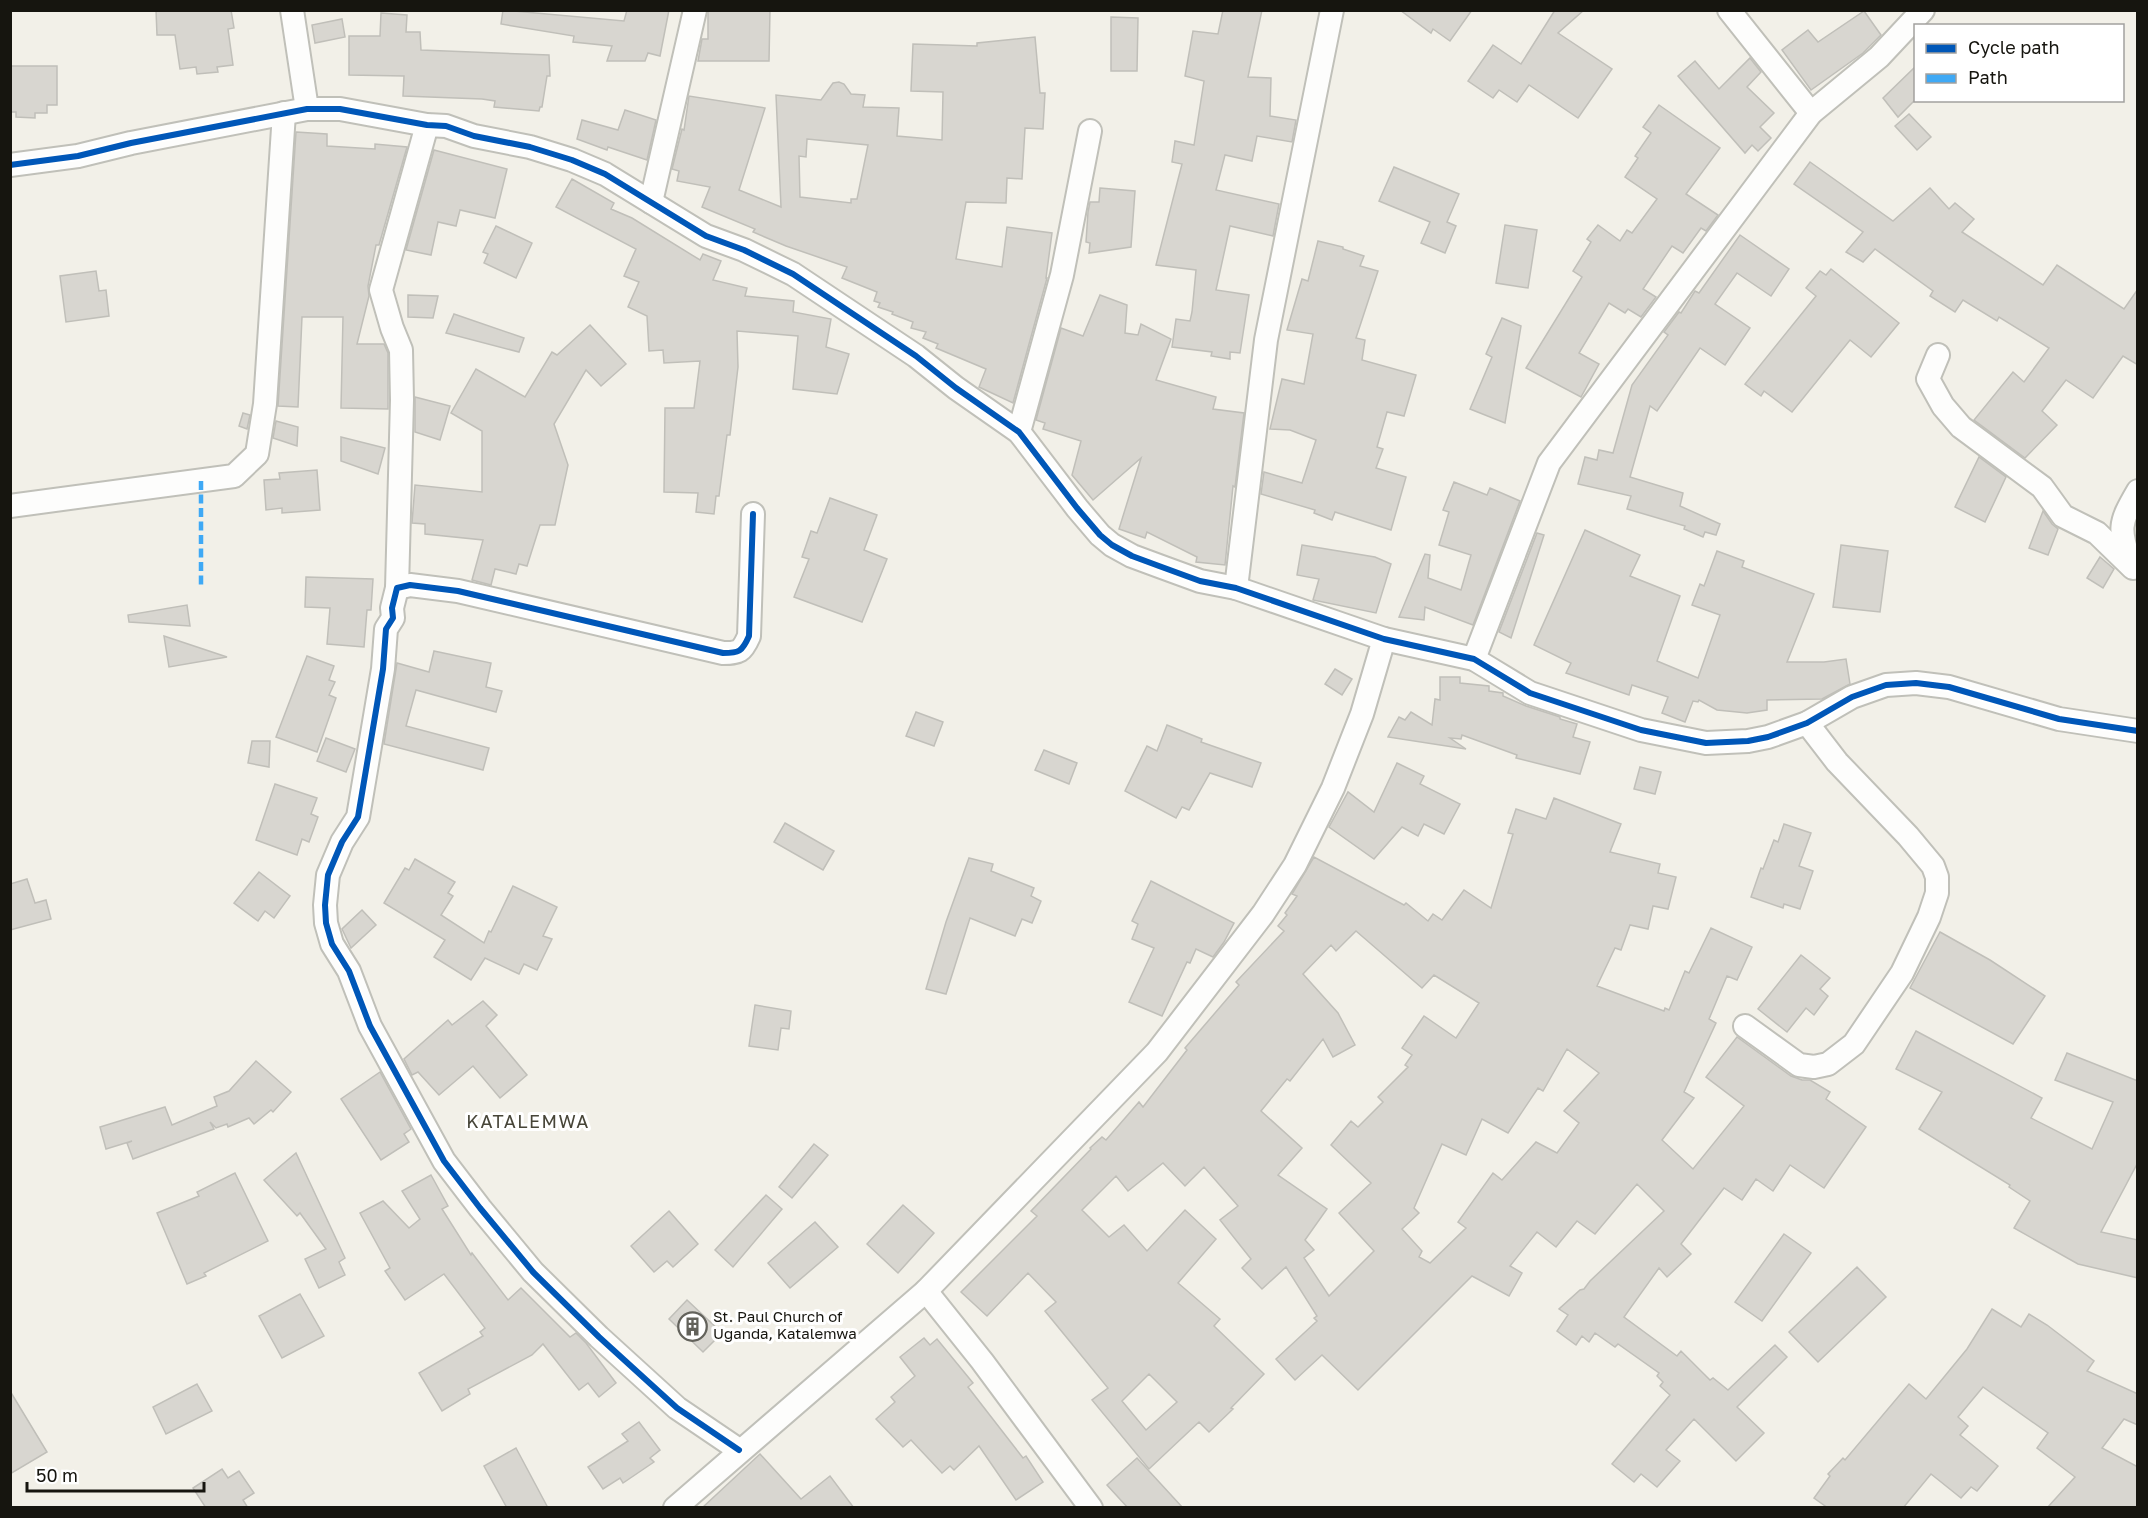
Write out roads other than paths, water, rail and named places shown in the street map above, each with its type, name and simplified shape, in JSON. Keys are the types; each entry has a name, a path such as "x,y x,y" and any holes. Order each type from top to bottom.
{"street":[{"path":"292,10 307,109"},
{"path":"651,202 694,10"},
{"path":"1236,588 1266,340 1332,10"},
{"path":"1729,10 1811,113"},
{"path":"1474,659 1549,463 1811,113 1879,57 1923,10"},
{"path":"10,165 78,156 130,143 307,109 340,109 427,125 446,126 474,136 530,147 572,160 604,174 706,236 744,250 793,274 916,356 956,388 1019,432 1100,535 1132,556 1159,567 1200,581 1236,588 1384,639 1474,659 1530,693 1641,730 1706,743 1748,741 1768,737 1807,723 1852,697 1886,685 1916,683 1949,687 2059,719 2138,731"},
{"path":"10,506 234,476 257,454 265,404 284,113"},
{"path":"427,125 381,290 401,350 402,400 397,588 393,618 386,629 383,669 358,817 342,842 328,875 326,923 332,944 349,971 370,1026 444,1161 480,1208 532,1272 599,1337 677,1408 740,1450"},
{"path":"1019,432 1062,275 1090,131"},
{"path":"1938,355 1928,379 1943,406 1961,427 2042,488 2063,516 2097,533 2135,574"},
{"path":"2135,574 2122,538 2121,526 2138,491"},
{"path":"397,588 410,585 458,591 723,653 738,652 745,647 749,636 753,514"},
{"path":"675,1508 926,1291 1157,1052 1263,914 1295,865 1333,788 1362,714 1384,639"},
{"path":"1745,1026 1799,1065 1815,1067 1828,1064 1854,1044 1902,973 1920,937 1937,893 1937,877 1933,866 1837,762 1807,723"},
{"path":"926,1291 982,1361 1091,1508"}],"place":[{"name":"St. Paul Church of Uganda, Katalemwa","path":"692,1326"}],"district":[{"name":"KATALEMWA","path":"528,1122"}]}
